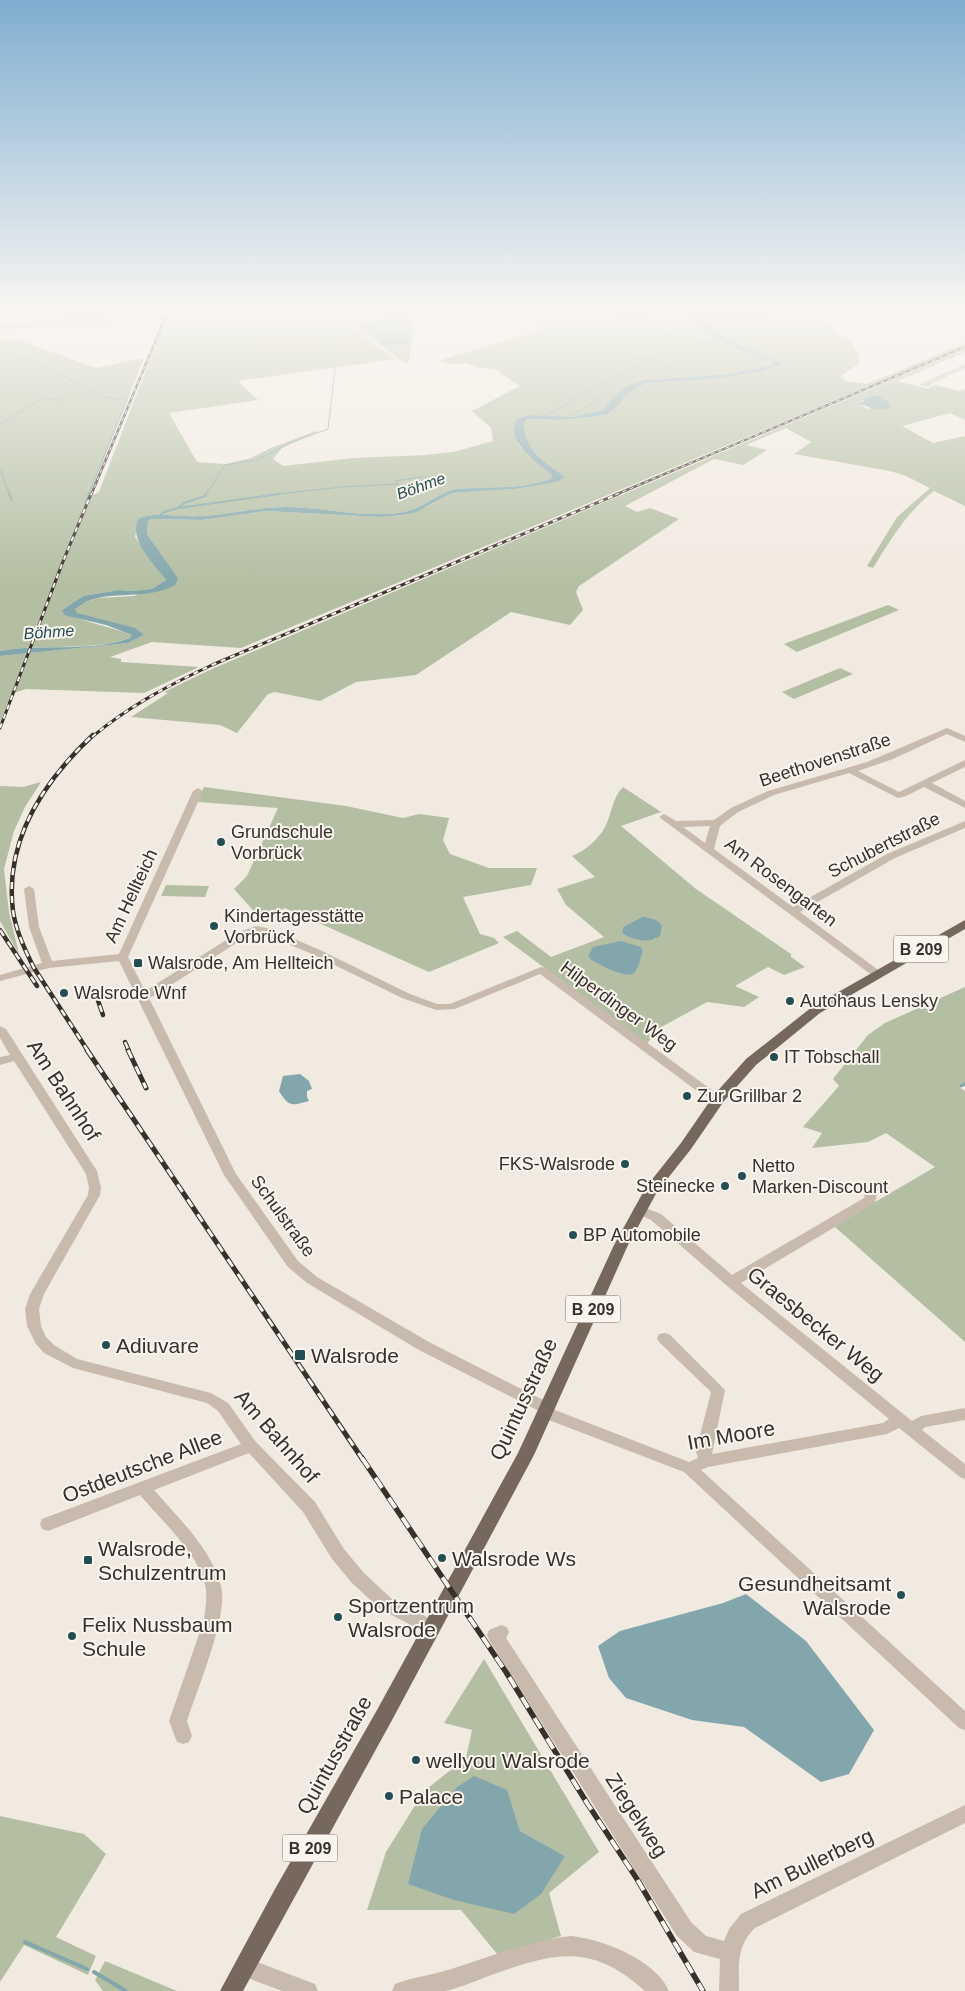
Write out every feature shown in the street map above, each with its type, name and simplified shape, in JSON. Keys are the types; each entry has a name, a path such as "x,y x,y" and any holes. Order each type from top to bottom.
{"main road":[{"name":"Quintusstraße","path":"231,1991 526,1455 617,1254 651,1190 686,1146 719,1098 751,1062 804,1018 965,924"}],"street":[{"name":"Beethovenstraße","path":"716,823 746,804 764,796 885,759 947,732 965,740"},
{"path":"850,770 898,795 965,763"},
{"path":"924,783 965,805"},
{"name":"Am Hellteich","path":"0,978 48,965 123,957 198,791"},
{"name":"Am Rosengarten","path":"664,817 877,974"},
{"path":"674,824 716,823 710,847 706,848"},
{"name":"Schubertstraße","path":"792,912 891,856 965,824"},
{"path":"29,889 34,927 48,965"},
{"name":"Hilperdinger Weg","path":"142,996 152,993 243,934 257,929 267,931 316,952 394,991 436,1007 445,1008 462,1004 541,970 705,1091 719,1098"},
{"name":"Schulstraße","path":"123,957 230,1175 301,1273 424,1346 547,1411"},
{"name":"Am Bahnhof","path":"0,1029 92,1174 95,1188 91,1202 37,1294 32,1318 41,1340 55,1353 73,1362 216,1401 223,1406 251,1446 309,1507 346,1565 369,1590 386,1604 432,1628"},
{"path":"0,1061 16,1057"},
{"path":"731,1282 870,1200 872,1189"},
{"name":"Graesbecker Weg","path":"640,1210 656,1217 731,1282 965,1473"},
{"path":"664,1338 718,1390 704,1451 706,1461"},
{"name":"Im Moore","path":"547,1411 689,1468 706,1461 965,1414"},
{"name":"Ostdeutsche Allee","path":"48,1524 251,1446"},
{"path":"689,1468 965,1722"},
{"path":"143,1487 196,1552 206,1568 213,1585 215,1604 212,1620 178,1721 183,1736"},
{"name":"Ziegelweg","path":"501,1632 495,1635 684,1929 701,1945 731,1952"},
{"name":"Am Bullerberg","path":"729,1991 731,1952 736,1934 748,1921 965,1814"},
{"path":"402,1991 458,1977 555,1947 571,1945 596,1949 616,1957 632,1967 659,1991"},
{"path":"244,1967 308,1991"}],"green space":[{"path":"0,402 127,402 89,497 99,492 134,402 245,402 169,413 197,462 226,464 251,458 271,448 316,431 318,432 282,448 273,459 283,466 354,458 454,452 493,441 491,428 472,411 489,402 610,402 604,410 571,417 517,419 518,444 551,474 552,478 541,482 505,487 455,489 414,509 394,513 369,514 286,507 210,515 154,515 139,518 135,537 166,580 152,589 119,590 83,596 62,610 78,618 132,635 130,638 98,645 0,651"},
{"path":"621,402 831,402 241,648 152,642 110,657 121,659 121,662 199,667 144,693 26,689 11,694 0,722 0,656 128,643 144,635 77,613 75,609 81,604 98,598 134,596 178,578 147,534 148,521 152,519 202,520 266,511 380,517 403,515 427,507 452,493 515,489 565,477 543,461 532,449 524,434 522,424 527,419 564,420 606,415"},
{"path":"840,402 861,402 859,403 867,409 891,404 888,402 965,402 965,420 950,413 902,426 933,443 965,436 965,506 934,491 908,517 893,536 873,568 867,566 897,517 930,488 906,476 890,471 794,454 811,442 786,428 746,445 767,450 743,465 714,459 625,506 637,512 650,508 679,519 579,586 576,592 583,610 570,625 511,612 416,675 356,682 320,701 275,692 268,694 237,733 220,725 131,717 168,693 164,692 212,669"},
{"path":"888,605 899,610 797,652 784,644"},
{"path":"840,668 853,674 794,699 782,692"},
{"path":"41,782 25,807 14,831 4,869 9,912 19,954 0,921 0,786 23,787"},
{"path":"204,787 346,806 403,818 419,814 449,818 443,840 450,854 489,868 537,868 531,885 463,897 480,934 494,938 499,943 429,972 285,908 261,919 234,889 247,876 278,808 198,802"},
{"path":"623,787 661,812 621,826 696,889 791,954 791,957 805,967 784,975 768,967 735,986 759,997 744,1007 707,1002 656,1030 647,1044 503,937 517,931 551,957 604,937 566,905 557,889 595,877 572,856 591,844 602,832 619,791","holes":["642,917 653,918 656,939 639,940 622,933 623,927","641,947 643,951 636,971 621,974 591,960 588,956"]},
{"path":"166,885 209,886 205,897 161,896"},
{"path":"965,987 965,1083 959,1087 965,1091 965,1342 834,1226 935,1167 886,1133 868,1142 812,1148 822,1133 803,1127 839,1086 833,1079 868,1035 885,1023"},
{"path":"484,1659 599,1852 549,1893 561,1936 498,1955 461,1910 367,1910 386,1852 424,1791 466,1758 472,1730 444,1723","holes":["506,1790 520,1831 565,1856 422,1829"]},
{"path":"0,1816 84,1834 106,1854 56,1937 96,1956 88,1975 24,1945 0,1982"},
{"path":"105,1961 177,1991 103,1991 95,1980"}],"water":[{"path":"609,402 621,402 606,415 564,420 527,419 523,424 528,442 533,449 544,461 565,477 556,482 515,489 452,493 417,512 403,515 380,517 266,511 202,520 152,519 148,521 147,534 178,578 175,585 149,593 98,598 86,602 75,609 77,613 135,628 144,635 128,643 0,656 0,651 82,647 114,643 130,638 132,635 106,625 64,615 62,610 83,596 119,590 152,589 166,580 139,543 136,535 136,526 139,518 154,515 210,515 286,507 369,514 394,513 414,509 455,489 517,486 541,482 552,478 551,474 518,443 514,427 517,419 529,415 571,417 603,410"},
{"path":"888,402 891,404 889,408 876,409 858,403"},
{"path":"642,917 654,919 662,926 660,936 651,940 641,940 631,938 622,933 623,927"},
{"path":"621,941 641,947 643,951 636,971 632,974 614,971 591,960 588,956 593,947"},
{"path":"300,1074 309,1081 312,1089 307,1091 309,1101 298,1104 288,1103 279,1091 283,1076"},
{"path":"746,1594 806,1641 874,1730 849,1774 821,1782 744,1727 692,1720 626,1698 609,1678 598,1646 620,1631 723,1603"},
{"path":"474,1776 507,1790 520,1831 565,1856 541,1894 514,1914 454,1900 408,1884 422,1829 457,1787"}],"waterway":[{"path":"0,425 36,402"},
{"path":"88,495 126,402"},
{"path":"206,495 225,465 257,460 292,442 328,429 331,402"},
{"path":"547,415 570,402"},
{"path":"573,415 594,402"},
{"path":"0,470 10,495"},
{"name":"Böhme","path":"398,484 395,481 423,477"},
{"name":"Böhme","path":"398,484 401,487 429,483"},
{"name":"Böhme","path":"269,495 342,487 398,484"},
{"path":"9,494 12,500"},
{"path":"86,501 89,494"},
{"path":"178,508 184,503 206,494"},
{"path":"178,508 279,494"},
{"path":"158,517 164,512 178,508"},
{"path":"961,1086 965,1084"},
{"path":"25,1942 87,1969"},
{"path":"94,1972 126,1991"}],"railway":[{"path":"91,495 130,402"},
{"path":"615,495 835,402"},
{"path":"0,728 62,564 91,494"},
{"path":"92,737 120,715 180,680 212,665 618,494"},
{"path":"88,1051 34,968 27,954 14,918 12,885 15,860 21,836 31,814 59,772 93,735"},
{"path":"0,930 37,986"},
{"path":"95,992 103,1015"},
{"path":"125,1042 129,1051"},
{"path":"87,1050 363,1460"},
{"path":"128,1050 146,1088"},
{"path":"362,1458 506,1672 587,1803 637,1879 703,1991"}],"place":[{"name":"Grundschule Vorbrück","path":"221,842"},
{"name":"Kindertagesstätte Vorbrück","path":"214,926"},
{"name":"Walsrode, Am Hellteich","path":"138,963"},
{"name":"Walsrode Wnf","path":"64,993"},
{"name":"Autohaus Lensky","path":"790,1001"},
{"name":"IT Tobschall","path":"774,1057"},
{"name":"Zur Grillbar 2","path":"687,1096"},
{"name":"FKS-Walsrode","path":"625,1164"},
{"name":"Netto Marken-Discount","path":"742,1176"},
{"name":"Steinecke","path":"725,1186"},
{"name":"BP Automobile","path":"573,1235"},
{"name":"Adiuvare","path":"106,1345"},
{"name":"Walsrode","path":"300,1355"},
{"name":"Walsrode Ws","path":"442,1558"},
{"name":"Walsrode, Schulzentrum","path":"88,1560"},
{"name":"Gesundheitsamt Walsrode","path":"901,1595"},
{"name":"Sportzentrum Walsrode","path":"338,1617"},
{"name":"Felix Nussbaum Schule","path":"72,1636"},
{"name":"wellyou Walsrode","path":"416,1760"},
{"name":"Palace","path":"389,1796"}]}
